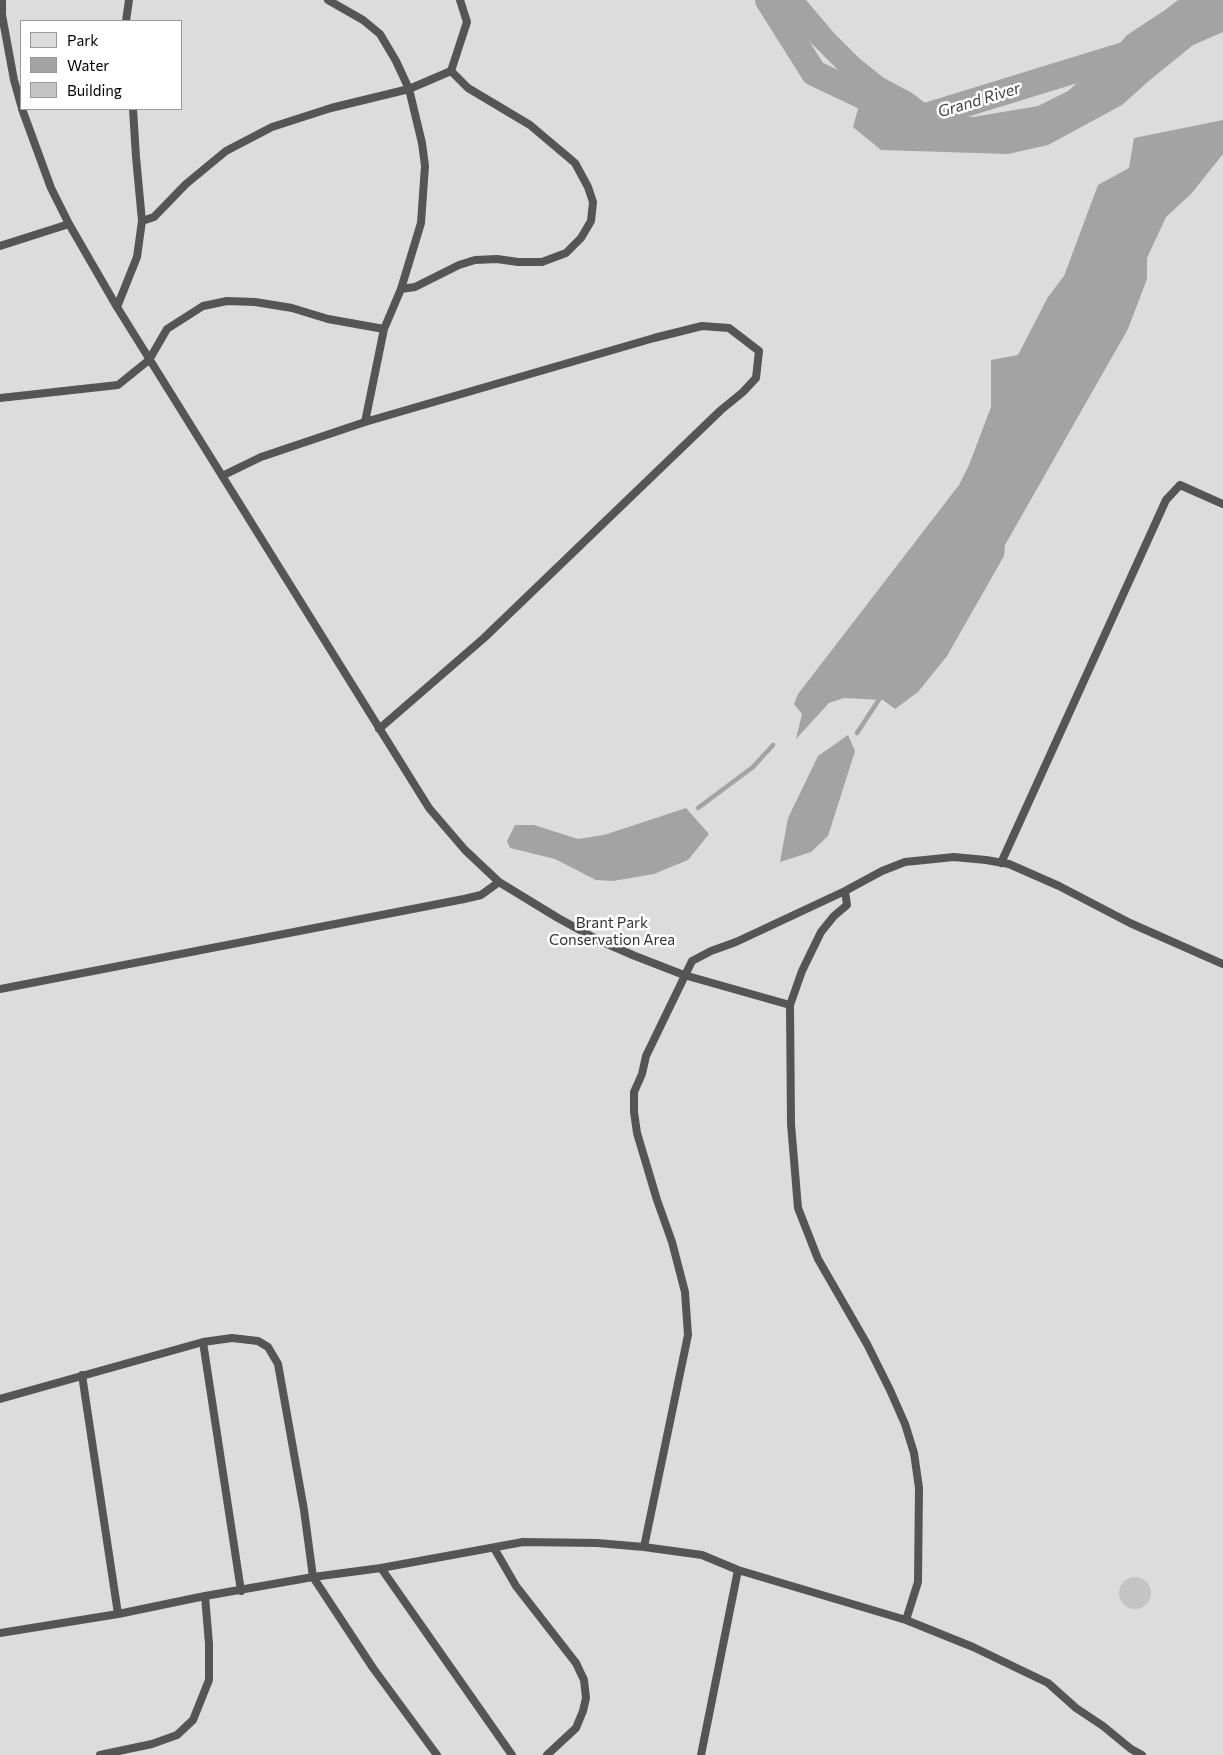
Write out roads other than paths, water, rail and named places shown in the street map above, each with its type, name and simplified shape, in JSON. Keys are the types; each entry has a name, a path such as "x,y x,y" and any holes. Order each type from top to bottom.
{"lane":[{"path":"2,0 1,15 20,100"},
{"path":"126,20 128,0"},
{"path":"328,0 363,20 380,34 396,60 410,89 425,166 421,223 401,289 384,329 365,422"},
{"path":"142,221 154,217 186,184 226,151 272,127 331,108 410,89 451,71 466,22 460,0"},
{"path":"401,289 415,287 459,265 476,260 498,259 518,262 542,262 566,253 581,238 591,221 593,202 588,187 575,163 530,125 468,88 451,71"},
{"path":"23,110 51,188 68,224 149,360 429,808 465,850 499,882 598,940 684,975 790,1005"},
{"path":"117,307 137,258 142,221 133,110"},
{"path":"0,246 68,224"},
{"path":"0,398 118,385 149,360 167,329 203,306 227,301 255,302 292,308 328,319 384,329"},
{"path":"222,476 262,456 365,422 702,326 729,328 759,350 756,378 743,392 721,410 484,638 379,729"},
{"path":"1001,863 1166,500 1180,485 1223,504"},
{"path":"644,1547 688,1335 687,1312 681,1277 638,1133 634,1092 642,1074 646,1056 692,961 710,951 736,942 845,891 882,871 905,862 954,857 1009,864 1059,886 1130,923 1223,964"},
{"path":"0,989 464,899 481,895 499,882"},
{"path":"845,891 847,905 834,916 818,938 798,979 790,1005 792,1124 798,1208 818,1259 867,1344 890,1390 905,1424 914,1453 919,1488 918,1582 906,1620"},
{"path":"0,1399 204,1342 232,1338 258,1341 268,1347 278,1364 313,1577 373,1668 437,1755"},
{"path":"204,1342 241,1591"},
{"path":"82,1375 118,1614"},
{"path":"0,1633 118,1614 205,1596 313,1577 381,1568 522,1542 596,1543 644,1547 702,1555 738,1570 906,1620 973,1647 1048,1683 1076,1708 1142,1755"},
{"path":"494,1548 516,1586 576,1663 584,1680 586,1698 576,1728 547,1755"},
{"path":"381,1568 512,1755"},
{"path":"701,1755 738,1570"},
{"path":"100,1755 152,1744 178,1735 193,1720 209,1680 209,1644 205,1596"}],"water":[{"path":"759,0 806,0 834,33 860,59 884,78 912,93 941,115 973,117 1038,106 1068,91 1112,52 1127,35 1178,0 1223,0 1223,32 1193,45 1122,105 1048,145 1008,154 881,150 853,127 862,94 778,10"},
{"path":"1223,120 1223,154 1191,194 1166,217 1147,258 1147,279 1128,329 1005,545 1004,556 947,656 918,692 895,709 883,700 844,698 829,703 796,739 802,714 794,704 798,694 959,485 969,465 991,407 991,360 1018,355 1048,297 1064,276 1098,185 1129,168 1134,138"},
{"path":"848,735 855,751 828,836 811,852 780,862 788,818 818,756"},
{"path":"686,808 709,834 688,860 654,874 613,881 596,880 555,859 510,848 507,841 515,825 534,825 578,839 604,835"}],"waterway":[{"name":"Grand River","path":"768,0 814,73 913,120 1134,52"},
{"path":"857,733 880,698"},
{"path":"698,808 753,767 773,745"}],"park label":[{"name":"Brant Park Conservation Area","path":"612,932"}]}
